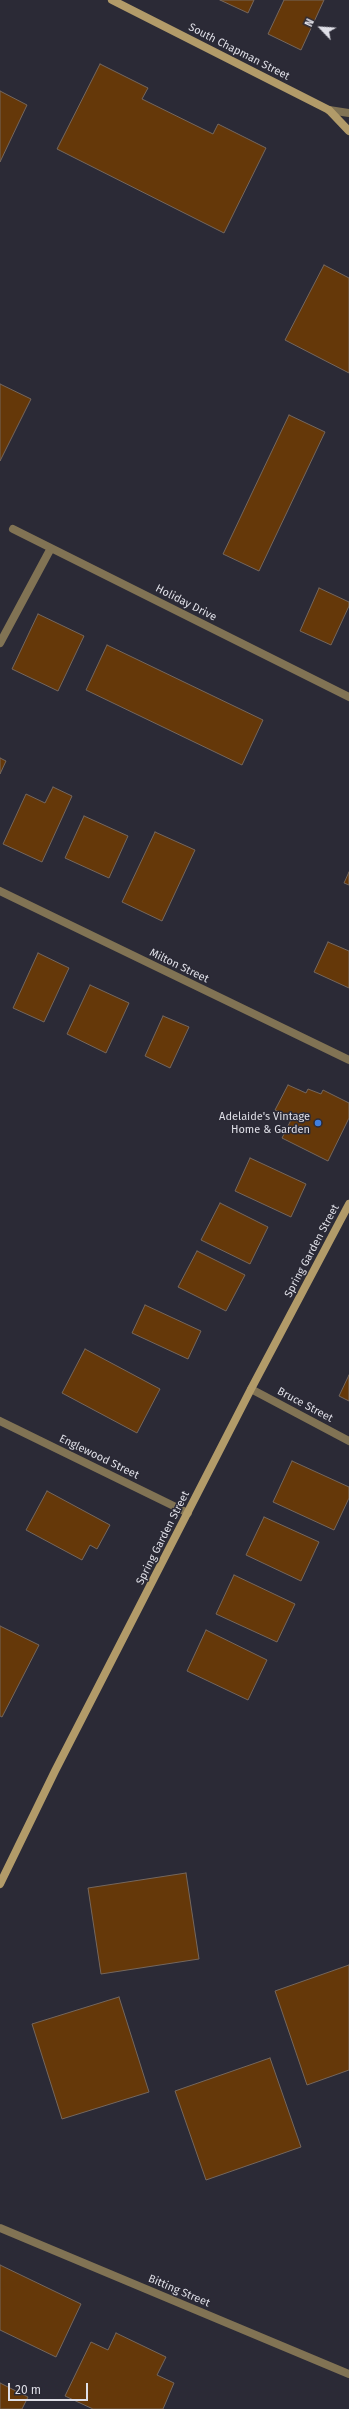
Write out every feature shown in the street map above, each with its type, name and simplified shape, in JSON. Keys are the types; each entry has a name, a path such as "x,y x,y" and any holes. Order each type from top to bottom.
{"main road":[{"name":"South Chapman Street","path":"112,0 330,110 349,131"},
{"name":"Spring Garden Street","path":"0,1882 55,1771 251,1389 349,1204"}],"street":[{"path":"330,110 349,113"},
{"name":"Holiday Drive","path":"13,528 349,697"},
{"path":"0,643 51,548"},
{"name":"Milton Street","path":"0,891 349,1060"},
{"name":"Bruce Street","path":"251,1389 349,1441"},
{"name":"Englewood Street","path":"0,1420 188,1513"},
{"name":"Bitting Street","path":"0,2228 349,2374"}],"building":[{"path":"220,0 254,0 248,13"},
{"path":"284,0 324,0 301,50 268,34"},
{"path":"100,64 148,88 142,99 213,134 218,124 266,148 224,233 57,149"},
{"path":"0,91 27,105 0,162"},
{"path":"324,265 349,278 349,373 285,340"},
{"path":"0,384 31,399 0,461"},
{"path":"289,415 325,432 259,571 223,554"},
{"path":"319,588 349,602 349,606 331,645 300,631"},
{"path":"38,614 84,636 58,691 12,669"},
{"path":"107,645 263,720 242,765 86,690"},
{"path":"0,758 6,761 0,774"},
{"path":"53,787 72,796 42,862 3,844 26,794 45,803"},
{"path":"84,816 128,836 109,878 65,858"},
{"path":"155,832 195,850 162,921 122,902"},
{"path":"349,872 349,885 344,883"},
{"path":"328,942 349,951 349,988 314,972"},
{"path":"38,953 69,968 44,1022 13,1008"},
{"path":"90,985 129,1003 106,1053 67,1034"},
{"path":"163,1016 189,1027 170,1068 145,1056"},
{"path":"288,1085 306,1093 308,1089 321,1094 323,1090 349,1103 349,1118 328,1161 282,1138 292,1118 275,1110"},
{"path":"250,1158 306,1184 291,1217 235,1191"},
{"path":"220,1203 268,1227 250,1264 201,1240"},
{"path":"197,1251 245,1275 226,1311 178,1287"},
{"path":"145,1305 201,1331 188,1359 132,1333"},
{"path":"85,1349 160,1389 137,1433 62,1393"},
{"path":"349,1375 349,1401 339,1396"},
{"path":"292,1461 349,1487 349,1498 334,1530 273,1502"},
{"path":"47,1491 110,1525 97,1549 90,1545 82,1560 26,1530"},
{"path":"264,1517 319,1542 301,1581 246,1555"},
{"path":"234,1575 295,1604 277,1642 216,1614"},
{"path":"0,1626 39,1645 2,1717 0,1716"},
{"path":"206,1630 267,1660 248,1700 187,1671"},
{"path":"186,1873 199,1959 101,1974 88,1888"},
{"path":"349,1965 349,2070 307,2085 275,1991"},
{"path":"119,1997 149,2092 62,2119 32,2024"},
{"path":"270,2058 301,2147 206,2180 175,2091"},
{"path":"0,2265 81,2304 56,2357 0,2330"},
{"path":"116,2333 166,2357 157,2375 174,2383 163,2409 93,2409 65,2396 91,2342 108,2350"},
{"path":"0,2383 28,2397 22,2409 0,2409"}],"place":[{"name":"Adelaide's Vintage Home & Garden","path":"318,1123"}]}
